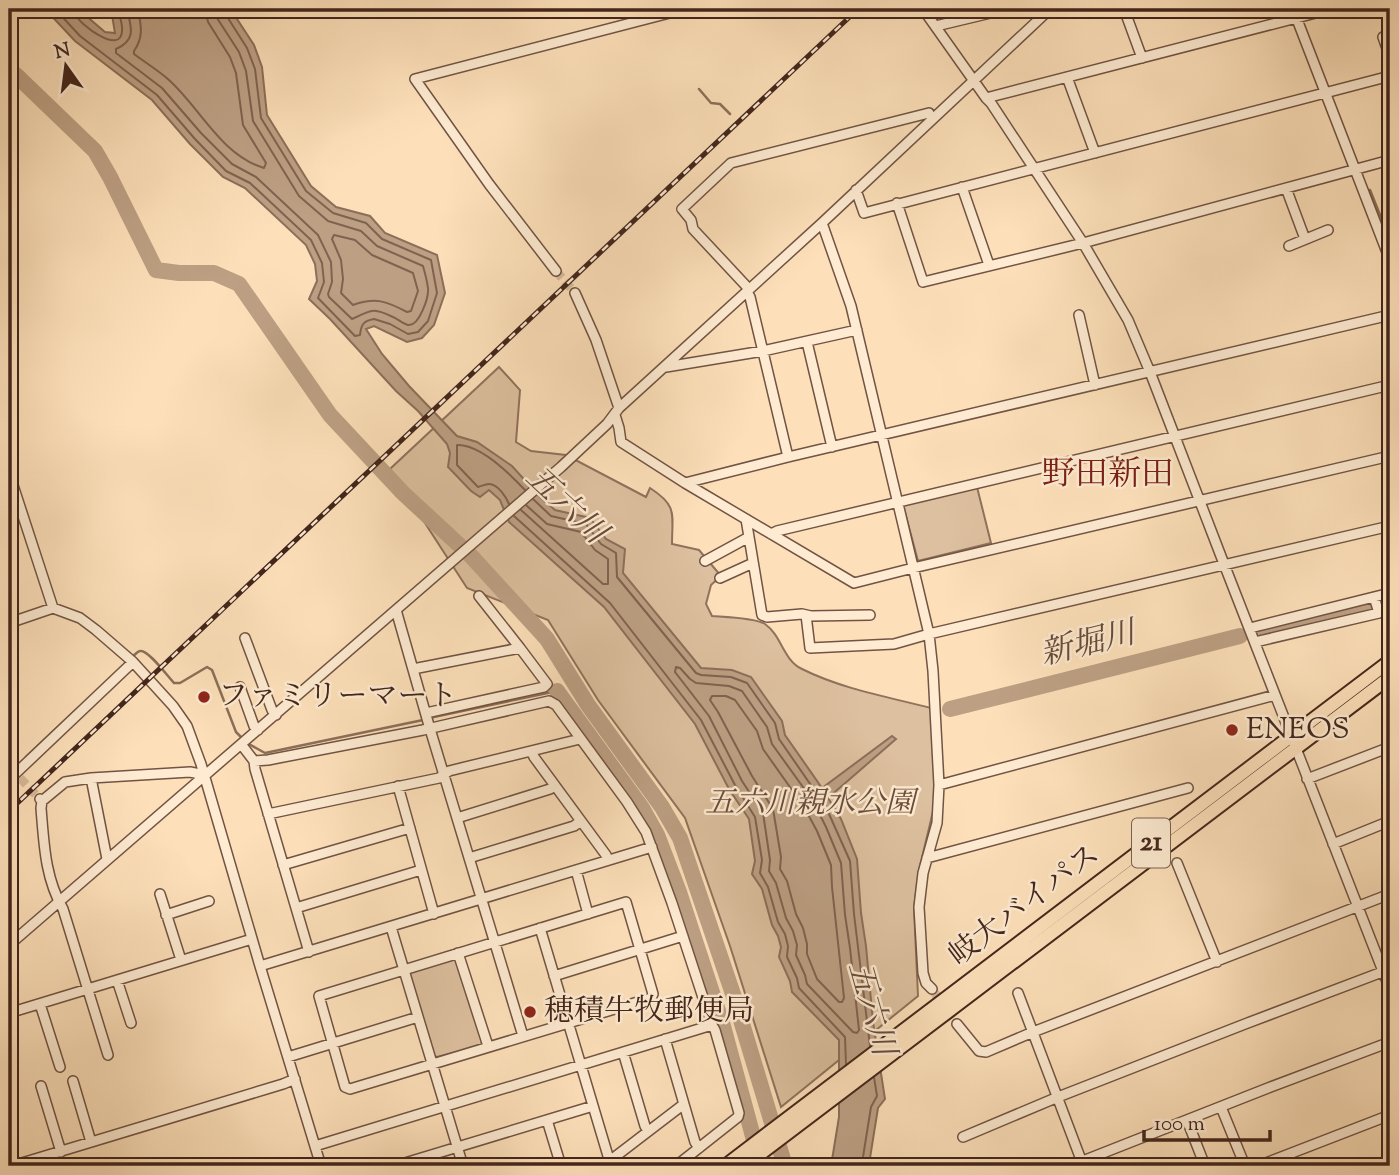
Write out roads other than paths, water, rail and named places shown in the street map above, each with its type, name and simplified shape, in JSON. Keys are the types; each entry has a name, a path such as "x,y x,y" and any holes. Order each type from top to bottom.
{"highway":[{"name":"岐大バイパス","path":"724,1166 743,1162 1390,661"},
{"name":"岐大バイパス","path":"915,1030 1390,677"}],"street":[{"path":"556,271 489,184 415,79 685,9"},
{"path":"923,9 1035,169 1128,320 1307,779 1387,970 1390,989"},
{"path":"936,26 1007,9"},
{"path":"9,946 561,467 1050,9"},
{"path":"1124,9 1142,58"},
{"path":"985,98 1142,58 1294,13 1331,9"},
{"path":"1294,13 1390,260"},
{"path":"1384,37 1390,57"},
{"path":"856,190 864,213 1390,76"},
{"path":"1067,77 1095,153"},
{"path":"788,457 748,291 693,229 691,220 682,209 731,163 929,113"},
{"path":"897,204 923,282 1083,243 1390,160"},
{"path":"962,187 989,265"},
{"path":"1286,188 1305,239"},
{"path":"822,223 851,306 929,634 936,705 939,785 937,823 920,895 919,923 923,973 926,983 932,989"},
{"path":"1289,246 1328,230"},
{"path":"575,293 596,340 617,412 621,442 854,583 1390,456"},
{"path":"1079,315 1095,385"},
{"path":"685,483 1390,315"},
{"path":"664,368 763,351 857,330"},
{"path":"807,342 832,447"},
{"path":"771,534 1390,385"},
{"path":"9,473 53,608"},
{"path":"746,519 762,615 870,615"},
{"path":"806,615 810,648 894,644 1390,526"},
{"path":"705,561 749,537"},
{"path":"720,578 754,563"},
{"path":"1250,628 1390,593"},
{"path":"426,713 544,687 547,684 479,596"},
{"path":"1255,642 1379,613 1374,597"},
{"path":"9,622 53,608 80,618 133,662 173,706 187,726 205,775 321,1166"},
{"path":"396,610 523,1036"},
{"path":"244,638 276,715"},
{"path":"413,669 520,648"},
{"path":"15,777 133,662"},
{"path":"240,687 254,726 258,730"},
{"path":"939,785 1275,695"},
{"path":"254,761 268,761 430,729 549,701 556,705 646,832 715,1030 740,1112 738,1117 676,1166"},
{"path":"268,814 439,778 449,771 580,739"},
{"path":"241,744 254,761 254,769 309,952"},
{"path":"1307,779 1390,747"},
{"path":"532,751 608,860"},
{"path":"108,1055 63,909 54,892 46,860 40,800 65,782 91,778 190,772 205,775"},
{"path":"91,778 107,859"},
{"path":"398,786 434,914"},
{"path":"457,818 555,786"},
{"path":"928,858 1188,789"},
{"path":"470,858 574,826 581,821"},
{"path":"1333,844 1390,821"},
{"path":"283,865 410,828"},
{"path":"260,966 652,847"},
{"path":"1177,863 1217,962"},
{"path":"296,908 421,870"},
{"path":"576,870 588,914"},
{"path":"160,894 181,960"},
{"path":"957,1024 979,1051 986,1052 1390,894"},
{"path":"166,915 209,901"},
{"path":"626,902 653,994 651,998 350,1089 345,1087 319,996 588,914 626,902"},
{"path":"391,927 463,1166"},
{"path":"540,928 608,1165 684,1104"},
{"path":"554,976 683,936"},
{"path":"9,1013 252,939"},
{"path":"458,953 488,1046"},
{"path":"963,1137 1058,1097 1387,970"},
{"path":"117,980 131,1023"},
{"path":"1018,993 1083,1164"},
{"path":"40,1004 60,1067"},
{"path":"288,1057 418,1017"},
{"path":"315,1146 712,1025"},
{"path":"665,1040 699,1148"},
{"path":"1070,1166 1083,1164 1187,1120 1390,1042"},
{"path":"623,1052 648,1131"},
{"path":"12,1166 43,1162 61,1152 295,1079"},
{"path":"73,1081 92,1142"},
{"path":"41,1086 61,1152"},
{"path":"395,1166 414,1164 593,1106"},
{"path":"1221,1107 1245,1166"},
{"path":"1258,1166 1390,1115"},
{"path":"542,1166 560,1164 547,1120"},
{"path":"1187,1120 1205,1166"}],"water":[{"path":"45,9 78,9 105,32 115,33 111,9 228,9 233,13 254,45 262,67 267,115 311,186 336,207 370,216 385,233 437,255 445,293 434,325 422,338 407,342 374,326 366,329 382,354 409,386 457,436 477,442 512,466 555,510 590,518 606,539 625,549 623,573 701,668 732,670 751,677 782,721 785,735 822,788 892,736 896,739 828,798 841,819 857,859 873,1022 885,1099 878,1108 870,1158 874,1166 831,1166 839,1117 839,1040 792,992 779,957 781,947 778,936 772,925 762,889 752,874 755,861 749,819 729,789 695,724 604,607 509,522 500,500 489,490 480,497 448,467 450,453 447,444 309,299 317,281 315,264 306,245 245,188 223,177 152,100 75,41"}],"waterway":[{"name":"五六川","path":"9,74 16,75 95,151 156,270 214,273 239,284 330,415 403,493 471,556 547,639 588,705 662,807 680,838 734,997 785,1166"},
{"path":"699,89 711,103 720,104 730,114"},
{"path":"1370,190 1390,240"},
{"name":"新堀川","path":"1262,633 1390,603"},
{"name":"新堀川","path":"950,709 1240,636"},
{"path":"131,659 138,652 144,652 174,683 180,683 207,667 212,670 236,732 242,738"},
{"path":"429,718 557,691"},
{"path":"557,691 642,808 657,835 679,892 723,1026 761,1166"},
{"path":"26,757 77,709"},
{"path":"247,743 265,753 423,720"}],"tunnel":[{"path":"556,271 575,293"},
{"path":"20,778 39,798"},
{"path":"932,989 957,1024"}],"railway":[{"path":"9,811 858,9"}],"place":[{"name":"ファミリーマート","path":"204,697"},
{"name":"ENEOS","path":"1232,730"},
{"name":"穂積牛牧郵便局","path":"530,1012"}],"district":[{"name":"野田新田","path":"1108,476"}],"park label":[{"name":"五六川親水公園","path":"810,804"}]}
